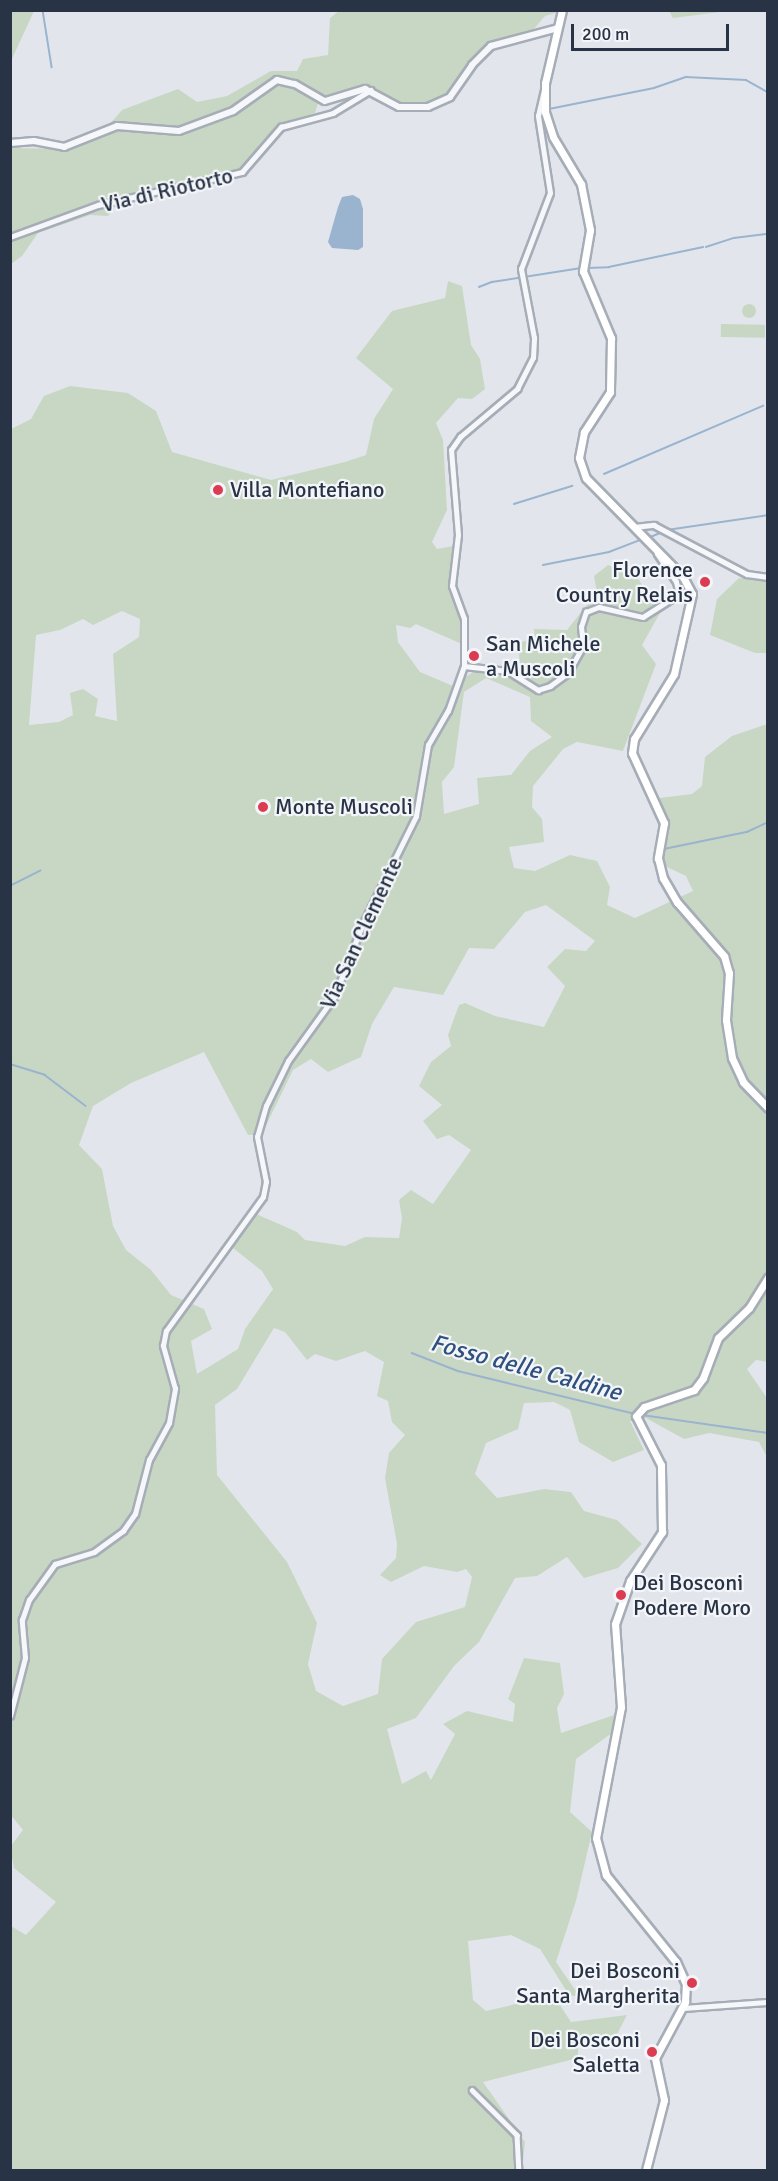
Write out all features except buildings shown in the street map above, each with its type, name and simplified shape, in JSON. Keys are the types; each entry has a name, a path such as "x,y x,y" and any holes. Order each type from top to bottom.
{"main road":[{"path":"562,10 544,90 550,131 578,177 587,210 589,236 583,268 610,331 612,378 608,397 581,439 579,458 586,478 686,580 692,599 674,674 634,739 632,753 663,817 664,831 658,858 663,878 727,962 726,1020 732,1058 743,1082 768,1108"},
{"path":"646,2170 664,2100 655,2058 682,2008 687,1993 684,1975 606,1875 596,1838 621,1707 615,1624 630,1581 662,1532 661,1465 636,1416 644,1407 694,1390 703,1378 718,1338 749,1308 768,1277"}],"street":[{"path":"10,144 34,141 71,146 111,126 179,131 233,111 277,80 290,82 326,101 371,90 399,107 433,106 450,97 472,65 491,46 558,28"},
{"name":"Via di Riotorto","path":"10,237 92,207 242,172 281,127 333,113 371,90"},
{"name":"Via San Clemente","path":"10,1716 26,1658 22,1620 37,1586 56,1564 88,1555 105,1545 123,1531 135,1514 149,1460 169,1423 175,1389 163,1346 166,1331 262,1197 265,1175 256,1137 262,1116 288,1061 334,997 363,923 417,816 429,745 448,711 464,666 465,618 452,586 458,535 450,458 460,437 517,389 531,365 534,338 522,278 523,260 550,193 538,116 544,90"},
{"path":"634,526 646,523 666,531 747,574 768,578"},
{"path":"464,666 508,671 538,690 560,680 583,646 581,627 586,612 599,607 630,617 643,617 679,594 676,582 648,541"},
{"path":"682,2008 768,2002"},
{"path":"472,2090 514,2129 519,2170"}],"green space":[{"path":"10,11 34,11 11,61"},
{"path":"339,11 562,11 545,16 533,30 492,45 439,102 416,106 397,104 365,87 330,98 320,97 315,113 280,124 254,159 238,171 122,199 108,216 90,215 38,233 22,256 11,264 11,148 74,149 101,134 122,110 178,89 197,102 227,96 271,71 297,71 303,59 328,55 330,18"},
{"path":"669,11 728,11 673,18"},
{"path":"448,281 462,286 471,345 480,359 485,389 472,399 458,398 436,423 443,440 447,510 432,542 437,549 454,546 448,589 461,622 462,644 416,624 410,628 396,625 398,642 420,672 453,686 473,672 509,673 520,667 518,643 535,638 534,629 567,630 586,606 598,598 594,576 608,565 637,577 660,613 642,645 656,664 623,751 577,742 563,749 533,786 532,807 542,819 544,842 509,847 514,868 535,871 570,855 597,861 610,887 607,905 635,918 693,891 686,876 665,866 661,857 669,831 659,798 692,794 702,786 705,757 732,736 767,724 768,1362 756,1360 747,1369 767,1398 767,1457 759,1442 709,1433 684,1439 646,1418 630,1421 644,1450 613,1462 579,1442 570,1410 554,1402 524,1403 518,1429 486,1443 475,1474 497,1498 544,1489 571,1492 584,1511 617,1520 642,1544 618,1568 584,1578 567,1557 537,1576 515,1578 479,1642 454,1666 416,1718 387,1729 402,1784 426,1771 431,1780 455,1734 443,1724 467,1711 513,1722 515,1704 508,1699 524,1658 560,1663 564,1694 557,1708 561,1733 614,1715 612,1733 576,1759 570,1812 592,1832 576,1901 556,1962 580,1997 569,1995 540,1949 511,1935 468,1941 473,2000 486,2011 546,1997 560,2005 571,2022 627,2015 616,2036 578,2043 578,2058 483,2082 525,2142 522,2170 11,2170 11,1926 26,1935 56,1902 14,1868 10,1847 23,1830 10,1814 11,429 31,419 44,396 70,386 128,393 156,411 172,452 271,480 345,462 366,455 374,419 393,389 356,358 392,311 445,298","holes":["122,611 140,619 139,637 113,654 117,721 95,716 98,699 83,689 70,693 73,715 59,722 29,725 36,635 60,630 83,619 93,625","486,678 530,697 531,721 552,737 530,751 511,775 477,778 479,804 444,814 442,782 454,767 464,692","546,905 595,941 586,951 565,949 547,967 565,986 544,1027 495,1016 465,1003 459,1005 448,1035 451,1046 431,1062 419,1086 442,1105 423,1121 437,1139 449,1135 471,1150 433,1204 411,1190 399,1200 402,1218 399,1238 365,1237 345,1246 305,1240 297,1232 254,1213 233,1248 262,1271 273,1289 245,1329 238,1349 197,1374 191,1341 212,1329 204,1309 171,1295 151,1270 126,1250 113,1226 102,1169 79,1145 93,1106 131,1083 204,1052 248,1135 262,1134 293,1070 311,1059 328,1072 361,1057 372,1024 394,987 443,995 469,948 494,949 525,912","274,1328 285,1332 307,1360 315,1354 336,1361 365,1351 384,1362 377,1396 388,1401 392,1422 405,1435 389,1453 385,1478 397,1544 396,1558 380,1575 391,1582 424,1566 457,1572 466,1569 472,1577 465,1607 416,1622 382,1659 378,1694 343,1706 316,1691 308,1664 317,1623 287,1562 217,1475 215,1405 237,1389"]},
{"path":"746,304 752,304 756,311 752,318 746,318 742,314 742,308"},
{"path":"721,324 765,325 765,338 721,337"},
{"path":"739,578 767,581 767,653 755,653 710,635 717,599"}],"water":[{"path":"353,195 360,199 363,209 363,247 358,250 332,248 328,242 338,207 342,197"}],"waterway":[{"path":"43,10 52,67"},
{"path":"549,109 654,88 686,77 746,80 768,92"},
{"path":"706,247 734,238 768,234"},
{"path":"586,268 609,267 703,247"},
{"path":"479,287 492,282 581,268"},
{"path":"604,474 763,406"},
{"path":"514,504 572,486"},
{"path":"667,530 768,515"},
{"path":"648,538 663,532"},
{"path":"543,565 609,552 643,539"},
{"path":"664,849 747,832 768,822"},
{"path":"10,886 40,871"},
{"path":"10,1064 45,1075 86,1106"},
{"name":"Fosso delle Caldine","path":"412,1353 458,1371 631,1413"},
{"name":"Fosso delle Caldine","path":"642,1415 768,1433"}],"place":[{"name":"Villa Montefiano","path":"218,490"},
{"name":"Florence Country Relais","path":"705,582"},
{"name":"San Michele a Muscoli","path":"474,656"},
{"name":"Monte Muscoli","path":"263,807"},
{"name":"Dei Bosconi Podere Moro","path":"621,1595"},
{"name":"Dei Bosconi Santa Margherita","path":"692,1983"},
{"name":"Dei Bosconi Saletta","path":"652,2052"}]}
